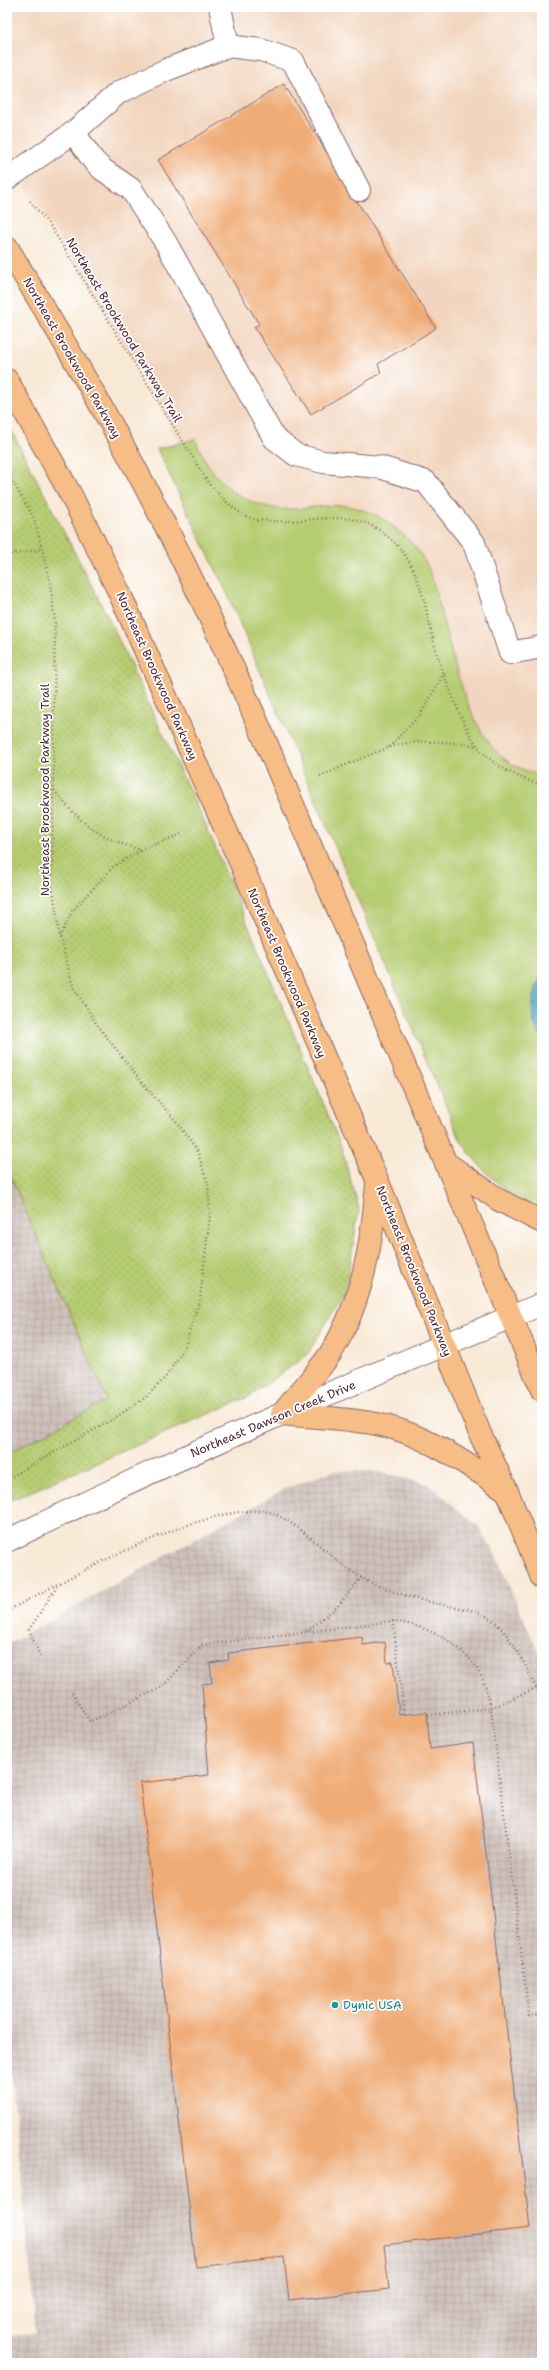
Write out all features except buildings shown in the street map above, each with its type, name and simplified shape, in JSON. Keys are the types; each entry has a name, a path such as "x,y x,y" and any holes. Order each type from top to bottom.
{"main road":[{"name":"Northeast Brookwood Parkway","path":"7,247 107,416 178,551 244,692 449,1165 542,1390"},
{"name":"Northeast Brookwood Parkway","path":"7,380 71,495 120,592 242,866 378,1182 481,1436 507,1491 542,1578"},
{"path":"449,1165 499,1200 542,1222"},
{"path":"282,1414 332,1352 347,1320 364,1274 372,1236 378,1182"},
{"path":"282,1414 372,1423 420,1438 460,1459 507,1491"}],"street":[{"path":"220,7 228,46"},
{"path":"7,179 74,132 118,93 166,70 228,46 261,50 293,61 359,190"},
{"path":"74,132 92,159 102,170 131,188 166,243 274,438 296,455 323,462 380,467 426,482 474,543 510,653 542,647"},
{"name":"Northeast Dawson Creek Drive","path":"7,1540 102,1493 282,1414 542,1304"}],"path":[{"name":"Northeast Brookwood Parkway Trail","path":"50,227 182,443 209,484 230,506 254,520 284,522 318,517 347,519 372,524 389,537 407,556 418,578 435,648 477,746"},
{"name":"Northeast Brookwood Parkway Trail","path":"7,472 34,518 50,581 55,623 52,884 60,938 73,986 92,1017 143,1084 176,1121 198,1153 208,1184 210,1215 200,1299 184,1349 165,1378 146,1397 113,1419 7,1479"},
{"path":"7,555 43,549"},
{"path":"389,747 420,715 444,672"},
{"path":"320,776 389,747 424,742 456,743 477,746 489,758 528,781 542,785"},
{"path":"54,790 72,813 92,830 116,842 141,850"},
{"path":"60,938 72,911 114,866 141,850 181,834"},
{"path":"7,1611 129,1548 213,1517 242,1511 266,1512 277,1515 304,1534 345,1568 380,1587 439,1604 471,1610 487,1616 507,1635 542,1701"},
{"path":"307,1632 336,1608 362,1577"},
{"path":"40,1656 29,1630 58,1585"},
{"path":"393,1621 404,1714"},
{"path":"72,1693 90,1722 162,1687 202,1644 393,1621 409,1623 427,1629 463,1652 477,1668 486,1689 491,1708 530,2016 542,2014"},
{"path":"428,1715 491,1708 536,1688"}],"shaded area":[{"path":"7,7 542,7 542,1211 508,1193 488,1176 460,1139 226,591 157,449 180,443 103,306 43,212 7,161"},
{"path":"7,1168 107,1400 7,1454"},
{"path":"334,1471 375,1471 428,1484 478,1526 496,1556 542,1660 542,2363 7,2363 7,2337 36,2333 7,2025 7,1645 286,1488"}],"green space":[{"path":"7,422 108,617 208,830 340,1143 359,1209 346,1290 307,1355 250,1396 7,1502 7,1454 107,1400 7,1168"},
{"path":"195,439 201,453 218,477 228,487 251,502 281,509 339,505 347,506 375,515 399,531 419,552 431,574 455,666 470,708 479,727 490,744 502,757 516,766 542,776 542,1211 516,1196 496,1181 478,1163 460,1139 226,591 157,449"}],"water":[{"path":"542,973 542,1037 534,1022 533,1005 536,988"}],"place":[{"name":"Dynic USA","path":"335,2005"}]}
